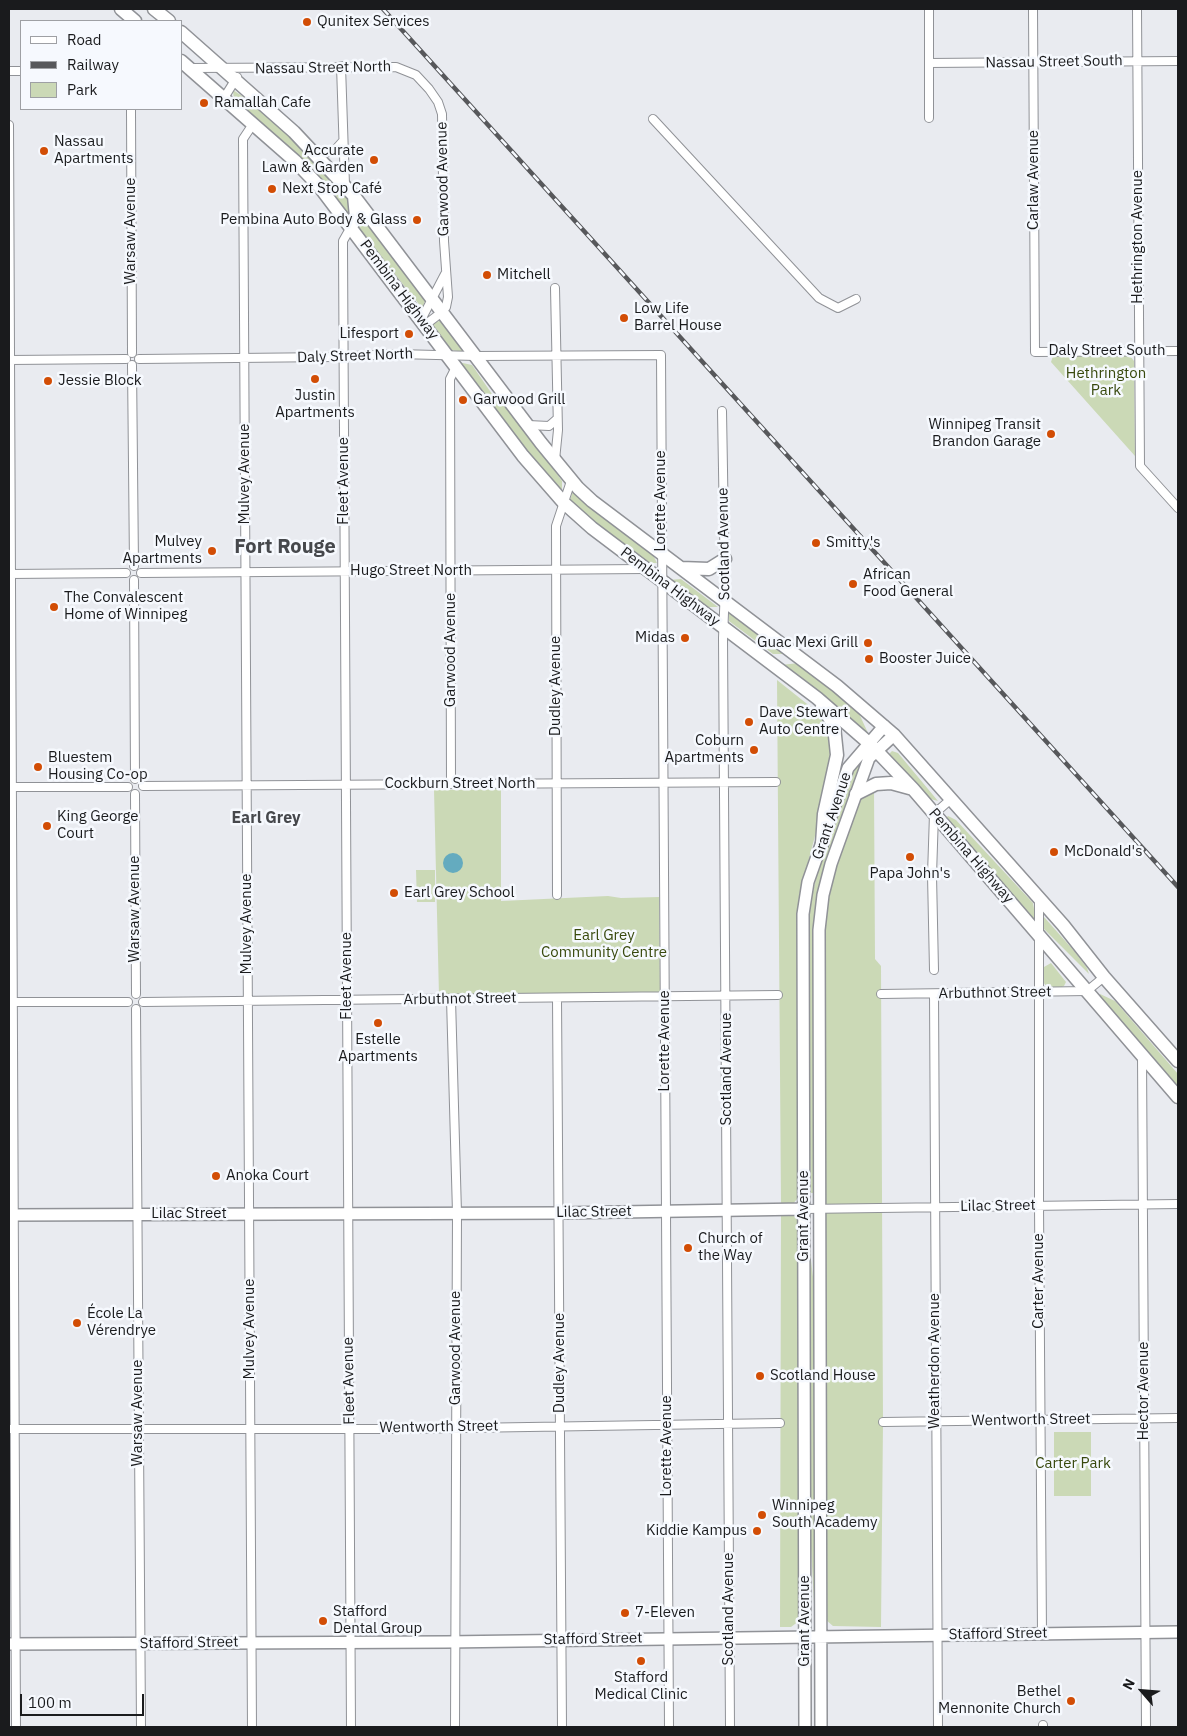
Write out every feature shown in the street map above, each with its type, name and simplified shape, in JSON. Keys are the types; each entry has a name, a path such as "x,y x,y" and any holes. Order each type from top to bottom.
{"main road":[{"path":"154,9 168,20"},
{"name":"Pembina Highway","path":"182,33 225,70 239,74 345,185 571,481 592,501 837,686 889,731 1039,899 1178,1061"},
{"name":"Pembina Highway","path":"184,66 224,98 306,172 351,227 538,474 564,503 592,528 646,569 661,574 723,626 817,698 873,747 913,789 1178,1097"},
{"path":"351,227 356,217 354,196"},
{"path":"681,568 709,569 725,559"},
{"path":"760,655 777,660 797,656"},
{"path":"817,698 834,726 836,755 824,814 822,844"},
{"name":"Grant Avenue","path":"805,1727 803,914 808,882 848,768 855,758 873,747 889,731"},
{"name":"Grant Avenue","path":"821,1727 819,930 823,896 831,864 873,747"},
{"path":"856,794 876,784 891,783 913,789"},
{"name":"Lilac Street","path":"11,1215 559,1213 804,1209"},
{"name":"Stafford Street","path":"12,1644 455,1642 1178,1632"}],"street":[{"path":"929,9 929,118"},
{"name":"Carlaw Avenue","path":"1033,9 1035,352"},
{"name":"Hethrington Avenue","path":"1137,9 1140,466 1178,508"},
{"name":"Nassau Street South","path":"929,63 1178,61"},
{"path":"184,66 225,70"},
{"path":"341,66 345,185"},
{"name":"Nassau Street North","path":"224,98 239,74 341,66 404,69"},
{"name":"Garwood Avenue","path":"404,69 416,76 429,89 438,102 442,114 448,297 442,312"},
{"name":"Warsaw Avenue","path":"131,110 130,359 134,566"},
{"path":"653,119 820,298 838,308 856,299"},
{"name":"Mulvey Avenue","path":"252,1727 243,139 253,124"},
{"path":"9,125 12,1644 16,1727"},
{"path":"317,154 336,150 343,141"},
{"name":"Fleet Avenue","path":"351,227 343,241 351,1727"},
{"path":"423,322 432,299 446,274"},
{"path":"555,288 557,420 555,460"},
{"path":"423,322 442,312"},
{"name":"Daly Street South","path":"1035,352 1178,351"},
{"name":"Daly Street North","path":"130,359 137,355 139,359 244,359 448,355 555,356 661,354"},
{"name":"Lorette Avenue","path":"661,354 669,1727"},
{"path":"9,360 130,359"},
{"name":"Garwood Avenue","path":"451,784 450,379 456,367"},
{"name":"Scotland Avenue","path":"722,411 725,559 723,626 730,1727"},
{"path":"528,425 549,426 557,420"},
{"name":"Dudley Avenue","path":"557,895 556,526 571,481"},
{"path":"126,573 129,567 134,566 140,569 140,577 134,580"},
{"path":"661,574 681,568"},
{"name":"Hugo Street North","path":"141,573 646,569"},
{"path":"10,574 126,573"},
{"path":"126,573 130,579 134,580"},
{"path":"134,580 135,779"},
{"path":"135,779 139,780 143,786 140,793 135,794 129,791 128,786 129,782 135,779"},
{"name":"Cockburn Street North","path":"143,786 776,782"},
{"path":"10,787 128,786"},
{"name":"Warsaw Avenue","path":"135,794 136,994"},
{"path":"934,970 932,875 934,814 951,799"},
{"name":"Carter Avenue","path":"1039,899 1042,1633"},
{"path":"1087,991 1104,977"},
{"name":"Arbuthnot Street","path":"881,994 1039,994 1087,991"},
{"path":"136,994 142,997 143,1002 142,1006 136,1009 131,1008 128,1002 136,994"},
{"name":"Weatherdon Avenue","path":"934,994 938,1727"},
{"name":"Arbuthnot Street","path":"143,1002 665,998 778,995"},
{"name":"Dudley Avenue","path":"558,998 562,1727"},
{"name":"Garwood Avenue","path":"451,999 457,1212 455,1727"},
{"path":"11,1002 128,1002"},
{"name":"Warsaw Avenue","path":"136,1009 138,1429 142,1643 141,1727"},
{"name":"Hector Avenue","path":"1142,1055 1146,1727"},
{"name":"Lilac Street","path":"804,1209 1178,1204"},
{"name":"Wentworth Street","path":"883,1422 1178,1418"},
{"name":"Wentworth Street","path":"12,1429 349,1428 780,1423"}],"green space":[{"path":"233,90 259,107 297,140 353,201 351,218 312,169 234,101"},
{"path":"362,214 426,299 422,308 357,227"},
{"path":"442,320 466,352 450,350 431,324"},
{"name":"Hethrington Park","path":"1053,356 1130,356 1134,361 1135,456 1051,362"},
{"path":"458,362 472,365 492,394 518,420 562,481 562,496 544,476"},
{"path":"573,491 651,551 657,563 646,563 569,503"},
{"path":"681,579 718,607 704,607 669,580"},
{"path":"729,611 787,654 773,654 729,621"},
{"path":"799,663 856,707 868,733 781,665"},
{"path":"777,680 821,715 831,737 832,748 823,806 799,896 797,943 800,1195 793,1204 781,1204"},
{"path":"892,751 898,753 938,801 927,798 889,754"},
{"path":"862,759 824,870 816,908 814,932 814,1193 811,1193 808,1048 810,905 818,870 853,770"},
{"path":"874,788 875,959 881,966 883,1422 881,1627 833,1626 826,1620 825,916 837,863 860,800"},
{"name":"Earl Grey Community Centre","path":"501,789 501,901 608,896 621,898 659,897 660,992 439,996 434,790"},
{"path":"948,816 956,820 1033,903 1036,921 949,822 946,818"},
{"path":"416,870 435,870 435,902 417,902"},
{"path":"1044,917 1075,952 1087,968 1089,974 1044,929"},
{"path":"1051,963 1066,982 1064,986 1055,990 1048,988 1043,982 1044,967"},
{"path":"1100,994 1115,1001 1178,1074 1178,1087 1099,996"},
{"path":"781,1214 793,1214 799,1219 799,1621 791,1627 780,1627"},
{"path":"810,1252 816,1302 815,1622 810,1529"},
{"name":"Carter Park","path":"1054,1432 1091,1432 1091,1496 1054,1496"}],"water":[{"path":"453,853 460,856 463,863 460,870 453,873 446,870 443,863 446,856"}],"railway":[{"path":"383,9 1178,887"}],"place":[{"name":"Qunitex Services","path":"307,22"},
{"name":"Ramallah Cafe","path":"204,103"},
{"name":"Nassau Apartments","path":"44,151"},
{"name":"Accurate Lawn & Garden","path":"374,160"},
{"name":"Next Stop Café","path":"272,189"},
{"name":"Pembina Auto Body & Glass","path":"417,220"},
{"name":"Mitchell","path":"487,275"},
{"name":"Low Life Barrel House","path":"624,318"},
{"name":"Lifesport","path":"409,334"},
{"name":"Justin Apartments","path":"315,379"},
{"name":"Jessie Block","path":"48,381"},
{"name":"Garwood Grill","path":"463,400"},
{"name":"Winnipeg Transit Brandon Garage","path":"1051,434"},
{"name":"Smitty's","path":"816,543"},
{"name":"Mulvey Apartments","path":"212,551"},
{"name":"African Food General","path":"853,584"},
{"name":"The Convalescent Home of Winnipeg","path":"54,607"},
{"name":"Midas","path":"685,638"},
{"name":"Guac Mexi Grill","path":"868,643"},
{"name":"Booster Juice","path":"869,659"},
{"name":"Dave Stewart Auto Centre","path":"749,722"},
{"name":"Coburn Apartments","path":"754,750"},
{"name":"Bluestem Housing Co-op","path":"38,767"},
{"name":"King George Court","path":"47,826"},
{"name":"McDonald's","path":"1054,852"},
{"name":"Papa John's","path":"910,857"},
{"name":"Earl Grey School","path":"394,893"},
{"name":"Estelle Apartments","path":"378,1023"},
{"name":"Anoka Court","path":"216,1176"},
{"name":"Church of the Way","path":"688,1248"},
{"name":"École La Vérendrye","path":"77,1323"},
{"name":"Scotland House","path":"760,1376"},
{"name":"Winnipeg South Academy","path":"762,1515"},
{"name":"Kiddie Kampus","path":"757,1531"},
{"name":"7-Eleven","path":"625,1613"},
{"name":"Stafford Dental Group","path":"323,1621"},
{"name":"Stafford Medical Clinic","path":"641,1661"},
{"name":"Bethel Mennonite Church","path":"1071,1701"}],"district":[{"name":"Fort Rouge","path":"285,547"},
{"name":"Earl Grey","path":"266,818"}]}
